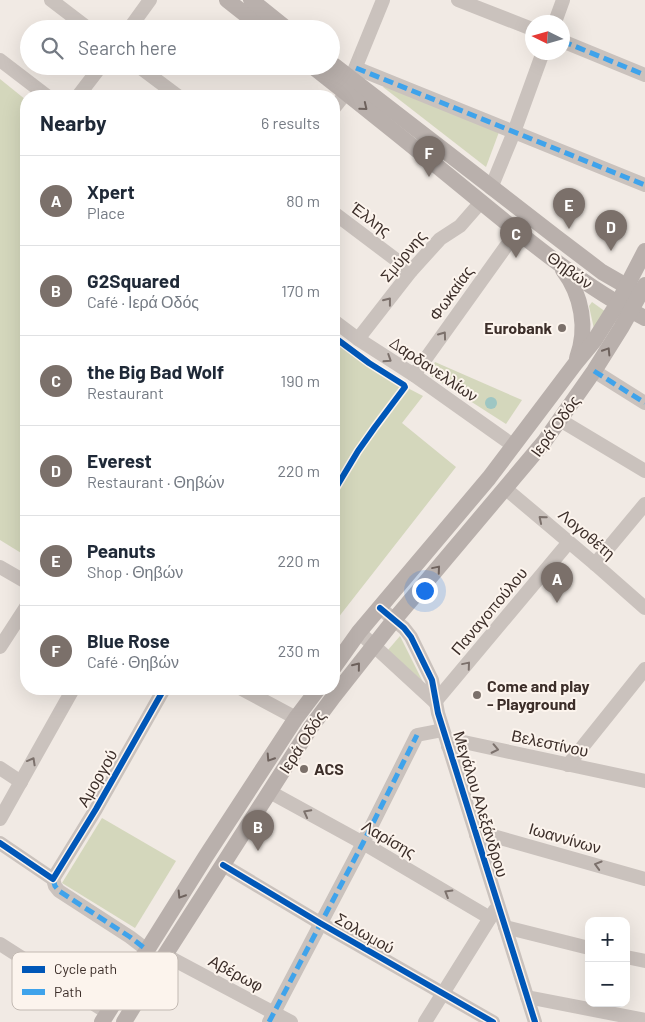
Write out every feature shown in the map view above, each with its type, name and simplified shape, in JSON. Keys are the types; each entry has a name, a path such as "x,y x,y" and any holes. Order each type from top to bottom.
{"main road":[{"path":"227,0 253,20"},
{"path":"251,0 276,20"},
{"name":"Θηβών","path":"340,71 482,202 517,231 591,286 631,310"},
{"name":"Θηβών","path":"337,75 351,80 594,266 639,291"},
{"path":"544,251 560,266 576,290 582,317 582,335 575,364"},
{"name":"Ιερά Οδός","path":"340,689 394,620 506,489 560,420 631,310 639,291 645,251"},
{"name":"Ιερά Οδός","path":"340,659 359,632 489,478 594,341 631,310"},
{"name":"Ιερά Οδός","path":"146,950 296,718 313,695"},
{"name":"Ιερά Οδός","path":"167,952 310,727 335,695"},
{"name":"Ιερά Οδός","path":"124,1022 131,1010"}],"street":[{"path":"52,0 77,20"},
{"path":"136,20 150,0"},
{"path":"340,98 351,80 383,0"},
{"path":"458,0 525,26"},
{"path":"558,15 563,0"},
{"path":"570,44 645,75"},
{"path":"0,60 39,90"},
{"path":"491,188 540,60"},
{"path":"83,90 94,75"},
{"path":"150,75 170,90"},
{"path":"351,80 514,132 645,185"},
{"name":"Σμύρνης","path":"358,339 411,271 440,239 460,226 482,202"},
{"name":"Έλλης","path":"340,218 411,271"},
{"name":"Φωκαίας","path":"414,375 517,231"},
{"name":"Δαρδανελλίων","path":"340,326 414,375 514,446"},
{"path":"594,370 645,403"},
{"path":"560,420 645,471"},
{"name":"Λογοθέτη","path":"506,489 645,608"},
{"path":"595,564 645,504"},
{"name":"Παναγοπούλου","path":"435,702 570,542"},
{"path":"0,567 20,579"},
{"name":"Μεγάλου Αλεξάνδρου","path":"380,608 407,630 432,680 435,702 443,730 535,1022"},
{"path":"0,647 20,617"},
{"path":"359,632 435,702"},
{"path":"568,765 645,669"},
{"path":"0,819 70,695"},
{"name":"Αμοργού","path":"53,879 96,809 161,695"},
{"path":"253,695 296,718"},
{"path":"272,1018 417,735 443,730"},
{"name":"Βελεστίνου","path":"448,746 459,741 645,782"},
{"path":"0,768 21,782"},
{"name":"Λαρίσης","path":"270,792 363,843 490,918"},
{"name":"Ιωαννίνων","path":"476,835 486,834 645,878"},
{"path":"0,842 53,879 59,891 130,937 146,950"},
{"name":"Σολωμού","path":"223,865 493,1022"},
{"path":"425,1022 498,905"},
{"path":"505,927 585,947"},
{"path":"0,944 12,952"},
{"path":"630,958 645,962"},
{"name":"Αβέρωφ","path":"178,963 272,1018 291,1022"},
{"path":"527,997 645,1020"}],"green space":[{"path":"0,79 20,95 20,552 0,540"},
{"path":"383,87 499,132 486,167"},
{"path":"592,302 606,312 594,329 589,306"},
{"path":"340,344 398,383 423,396 402,423 456,467 340,615"},
{"path":"435,362 522,400 506,424 428,374"},
{"path":"400,636 423,682 388,650"},
{"path":"102,818 176,861 135,928 62,883"}],"water":[{"path":"493,397 496,398 496,408 489,409 486,408 485,401 486,398"}],"marked path":[{"path":"570,44 645,75"},
{"path":"356,68 645,185"},
{"path":"594,371 645,403"},
{"path":"269,1022 363,843 417,735"},
{"path":"53,879 59,891 147,950"}],"cycle path":[{"path":"340,341 405,387 358,451 340,481"},
{"path":"380,608 404,628 411,637 432,680 438,713 535,1022"},
{"path":"0,843 53,879 96,809 161,695"},
{"path":"223,865 493,1022"}],"place":[{"name":"Blue Rose","path":"429,177"},
{"name":"Peanuts","path":"569,229"},
{"name":"Everest","path":"611,251"},
{"name":"the Big Bad Wolf","path":"516,258"},
{"name":"Eurobank","path":"562,328"},
{"name":"Xpert","path":"557,603"},
{"name":"Come and play - Playground","path":"477,695"},
{"name":"ACS","path":"304,769"},
{"name":"G2Squared","path":"258,851"}]}
